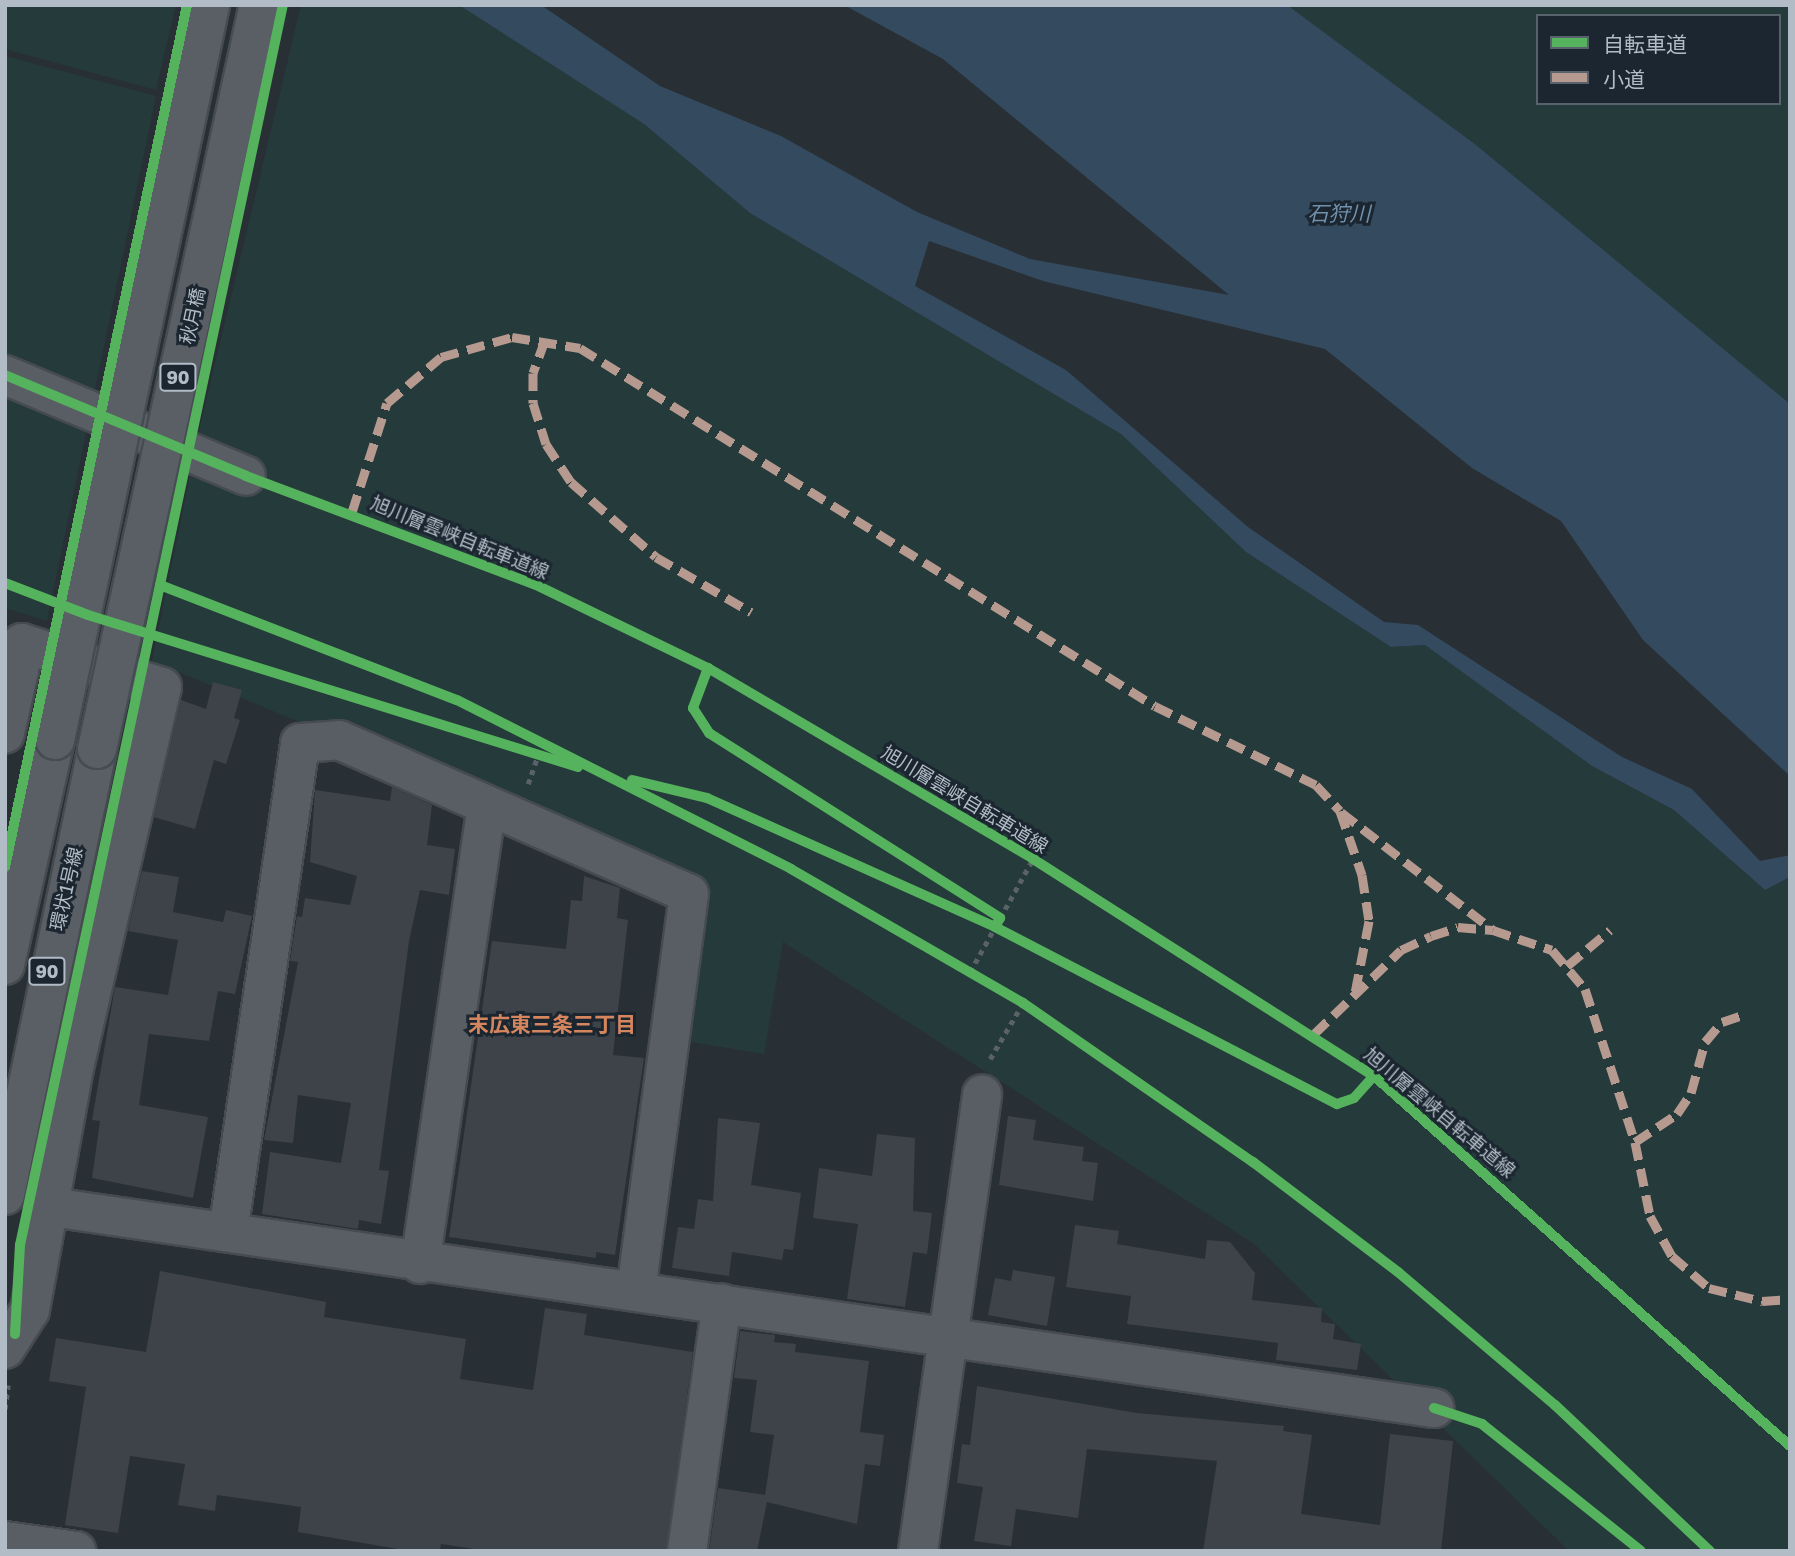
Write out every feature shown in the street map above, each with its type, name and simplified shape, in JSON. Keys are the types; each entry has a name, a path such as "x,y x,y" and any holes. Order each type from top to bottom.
{"main road":[{"name":"90","path":"5,965 210,5"},
{"name":"秋月橋","path":"97,749 259,5"},
{"name":"環状1号線","path":"5,1195 97,749"}],"street":[{"path":"5,375 246,476"},
{"path":"5,733 12,669 22,643 162,687 116,870 30,1310 5,1349"},
{"path":"229,1232 300,743 340,740 688,894 636,1291"},
{"path":"420,1265 487,806"},
{"path":"918,1551 951,1336 982,1094"},
{"path":"51,1207 229,1232 420,1265 722,1303 1434,1408"},
{"path":"687,1551 722,1303"},
{"path":"5,1541 76,1551"}],"path":[{"path":"524,754 551,761"},
{"path":"970,972 1034,859"},
{"path":"988,911 1007,934"},
{"path":"983,922 997,923"},
{"path":"958,965 981,979"},
{"path":"1012,997 1034,1011"},
{"path":"991,1056 1023,1003"}],"green space":[{"path":"5,5 176,5 156,90 5,49"},
{"path":"301,5 459,5 644,124 750,213 1121,434 1246,552 1391,647 1425,645 1592,766 1674,810 1765,890 1790,877 1790,1551 1569,1551 1253,1243 783,942 764,1054 679,1040 695,886 152,661 200,426"},
{"path":"1282,5 1790,5 1790,411"},
{"path":"5,56 156,96 47,621 5,608"}],"water":[{"name":"石狩川","path":"459,5 541,5 660,86 781,136 917,212 1030,259 1229,295 943,59 844,5 1287,5 1476,145 1790,404 1790,776 1643,640 1561,521 1472,468 1325,349 1043,281 929,241 915,286 1066,370 1248,527 1384,622 1418,625 1622,757 1692,789 1760,861 1790,855 1790,877 1765,890 1674,810 1592,766 1425,645 1391,647 1246,552 1121,434 750,213 644,124"}],"building":[{"path":"213,682 242,690 234,718 240,720 226,764 214,760 195,829 154,817 181,700 206,709"},
{"path":"392,787 432,805 427,845 455,849 449,895 420,890 409,941 379,1170 389,1171 381,1224 359,1220 358,1229 262,1214 270,1152 341,1163 351,1103 298,1095 293,1143 264,1140 298,962 290,961 297,916 302,917 305,898 350,905 357,876 310,862 315,790 390,801"},
{"path":"142,871 179,877 173,912 223,922 226,910 252,916 235,994 218,991 209,1041 149,1034 139,1105 208,1117 193,1198 92,1178 100,1121 92,1120 115,987 168,995 178,940 128,931"},
{"path":"584,876 620,888 617,918 628,920 613,1055 644,1058 615,1255 596,1252 596,1258 449,1237 492,941 566,949 571,900 582,901"},
{"path":"1008,1116 1036,1120 1033,1140 1084,1147 1082,1161 1098,1163 1093,1201 999,1185"},
{"path":"718,1118 760,1123 751,1185 801,1193 793,1250 784,1249 782,1260 732,1252 729,1276 672,1268 678,1227 694,1229 698,1199 713,1201"},
{"path":"877,1134 915,1138 913,1211 932,1213 927,1254 913,1252 905,1307 847,1299 858,1224 813,1218 819,1168 872,1176"},
{"path":"1075,1225 1119,1231 1117,1244 1205,1259 1207,1240 1230,1242 1255,1273 1252,1300 1322,1308 1321,1322 1335,1324 1333,1339 1361,1344 1357,1370 1276,1360 1278,1343 1127,1324 1131,1296 1066,1287"},
{"path":"1013,1270 1055,1277 1047,1326 988,1315 995,1278 1011,1281"},
{"path":"160,1271 326,1302 324,1317 466,1339 460,1379 533,1390 545,1308 587,1314 584,1335 693,1352 666,1551 488,1551 441,1544 440,1551 410,1551 298,1532 301,1507 217,1495 215,1511 178,1505 185,1464 130,1456 118,1533 65,1525 86,1387 49,1381 56,1338 146,1352"},
{"path":"740,1331 775,1335 774,1342 796,1344 795,1352 869,1361 860,1432 884,1435 880,1466 865,1464 857,1524 767,1502 757,1551 709,1551 718,1488 765,1495 774,1435 750,1432 757,1380 734,1378"},
{"path":"977,1386 1137,1413 1284,1426 1283,1431 1312,1435 1301,1514 1380,1525 1390,1434 1453,1441 1441,1551 1203,1551 1217,1461 1087,1449 1078,1518 1016,1509 1011,1546 974,1541 983,1487 957,1483 962,1444 970,1445"}],"marked path":[{"path":"352,512 387,403 441,357 512,337 580,348 1155,706 1316,785 1340,811 1362,875 1369,921 1355,993"},
{"path":"545,340 533,373 533,403 546,444 571,482 656,557 751,612"},
{"path":"1341,812 1493,930"},
{"path":"1314,1034 1401,950 1431,936 1458,927 1493,930 1552,950 1585,989 1635,1142 1650,1216 1672,1256 1709,1288 1762,1301 1790,1299"},
{"path":"1567,966 1610,930"},
{"path":"1635,1142 1677,1114 1691,1093 1705,1042 1722,1022 1742,1015"}],"cycle path":[{"path":"5,867 187,5"},
{"path":"15,1334 20,1245 283,5"},
{"name":"旭川層雲峡自転車道線","path":"5,375 246,476 534,584 708,668 1033,859 1374,1076 1790,1446"},
{"path":"5,583 88,615 578,767"},
{"path":"160,585 457,700 791,869 1023,1003 1253,1162 1398,1272 1555,1405 1710,1551"},
{"path":"708,668 693,708 709,733 1000,918 995,927"},
{"name":"旭川層雲峡自転車道線","path":"632,780 707,798 995,927 1337,1104 1354,1098 1374,1076"},
{"path":"1434,1408 1482,1424 1641,1551"}],"district":[{"name":"末広東三条三丁目","path":"552,1024"}]}
